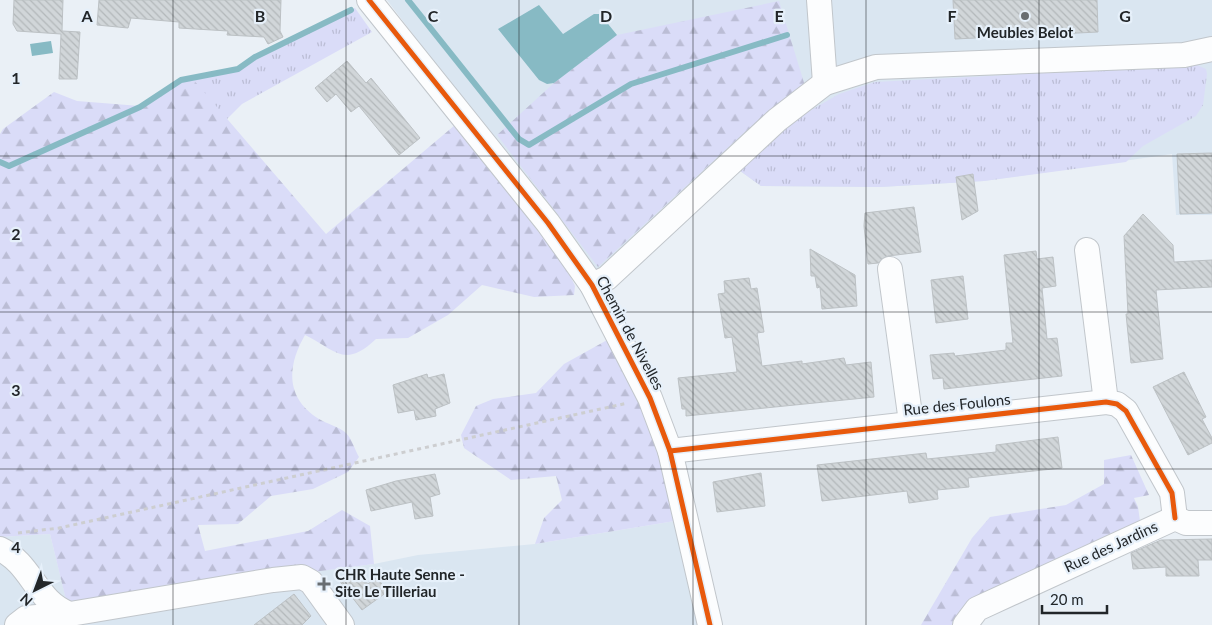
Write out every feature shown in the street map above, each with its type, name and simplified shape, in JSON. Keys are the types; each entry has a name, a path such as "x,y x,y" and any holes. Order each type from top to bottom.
{"street":[{"name":"Chemin de Nivelles","path":"370,0 548,224 592,285 650,398 670,451 710,625"},
{"path":"819,0 825,83"},
{"path":"592,285 607,278 777,120 825,83 876,67 1184,55 1212,49"},
{"path":"1087,250 1106,402 1117,404 1126,411 1172,493 1175,518"},
{"name":"Rue des Foulons","path":"890,270 911,422"},
{"name":"Rue des Foulons","path":"670,451 911,422 1106,402"},
{"name":"Rue des Jardins","path":"964,625 978,609 1175,518 1186,523 1212,523"},
{"path":"5,542 9,553 24,568 48,603 57,610 70,614"},
{"path":"17,625 26,618 70,614 273,580 302,578 311,582 342,625"}],"path":[{"path":"5,542 59,528 650,398"}],"shaded area":[{"path":"387,0 1212,0 1212,215 1176,215 1172,154 984,181 880,187 761,186 736,168 607,290"},
{"path":"539,5 563,34 594,14 600,14 617,35 554,83 547,84 539,80 498,29"},
{"path":"51,41 53,53 32,56 30,44"},
{"path":"675,521 718,625 0,625 0,537 50,534 67,603 374,564 418,555 535,544"}],"green space":[{"path":"779,1 805,86 745,132 598,267 497,135 554,83 617,35"},
{"path":"355,8 372,32 242,104 226,120 192,78 238,69 255,57"},
{"path":"1197,65 1206,69 1207,74 1203,105 1196,116 1143,146 1126,162 984,181 880,187 761,186 736,168 806,113 839,94 875,82"},
{"path":"192,78 326,234 455,125 566,267 575,286 574,295 534,297 482,285 448,315 408,338 376,339 365,348 348,355 333,351 305,335 295,358 292,381 295,391 308,411 346,433 359,457 348,472 313,489 271,496 238,524 198,525 205,551 308,531 342,510 370,526 374,564 67,604 50,534 0,537 0,134 3,129 54,92 77,101 140,106 178,82"},
{"path":"609,339 644,408 661,457 675,521 535,544 544,518 562,500 556,476 511,480 464,448 461,435 476,406 493,399 536,393 564,364"},
{"path":"1131,455 1149,495 1134,498 1138,507 1140,521 956,625 921,625 972,538 990,517 1066,505 1104,484 1104,460"}],"building":[{"path":"14,0 63,0 62,31 80,32 77,79 59,79 61,34 17,31 13,24"},
{"path":"99,0 281,0 280,31 283,37 268,44 264,37 227,35 228,31 179,28 179,22 131,18 128,28 97,25"},
{"name":"Meubles Belot","path":"953,0 1097,0 1098,32 955,39"},
{"path":"347,61 366,83 371,78 420,138 399,155 359,106 351,112 336,94 327,102 315,88"},
{"path":"1212,153 1212,213 1180,214 1177,154"},
{"path":"973,174 978,211 962,220 956,177"},
{"path":"914,207 921,252 888,256 878,263 868,264 864,226 865,213"},
{"path":"1143,214 1173,245 1174,262 1212,260 1212,287 1156,290 1163,359 1131,363 1126,314 1128,314 1124,236"},
{"path":"810,249 855,275 857,306 822,309 820,287 817,288 815,276 811,276"},
{"path":"1036,251 1037,259 1053,257 1056,286 1042,288 1047,339 1057,338 1062,376 944,389 943,378 933,379 930,355 954,353 955,356 1006,350 1006,343 1013,343 1004,255"},
{"path":"963,276 968,319 936,323 931,280"},
{"path":"749,278 751,289 757,288 764,332 757,333 762,366 802,361 802,364 844,358 846,365 871,362 874,397 686,416 686,409 682,409 678,378 737,372 732,337 725,338 718,294 725,293 724,281"},
{"path":"1184,372 1206,417 1202,419 1212,438 1212,443 1188,455 1153,387"},
{"path":"427,374 428,378 444,374 450,403 435,409 436,416 416,420 414,410 398,413 393,385"},
{"path":"1058,437 1062,468 968,478 969,487 937,490 938,499 909,503 907,491 822,501 817,465 926,453 927,459 996,452 996,445"},
{"path":"761,473 765,506 717,512 713,482"},
{"path":"435,474 440,494 430,497 433,516 415,519 412,502 371,511 366,490 396,481"},
{"path":"1212,539 1212,560 1198,560 1199,576 1166,576 1166,567 1133,569 1131,553 1161,540"},
{"path":"360,575 368,584 377,577 387,592 362,610 338,579"},
{"path":"294,594 311,616 302,625 254,625"}],"waterway":[{"path":"408,0 519,139 529,145 631,84 787,35"},
{"path":"0,162 9,166 140,107 181,80 238,69 255,57 351,10"}],"cycle path":[{"path":"369,0 548,223 592,285 650,398 670,451 710,625"},
{"path":"670,451 1106,402 1117,404 1126,411 1172,493 1175,518"}],"place":[{"name":"Meubles Belot","path":"1025,16"},
{"name":"CHR Haute Senne - Site Le Tilleriau","path":"324,584"}]}
